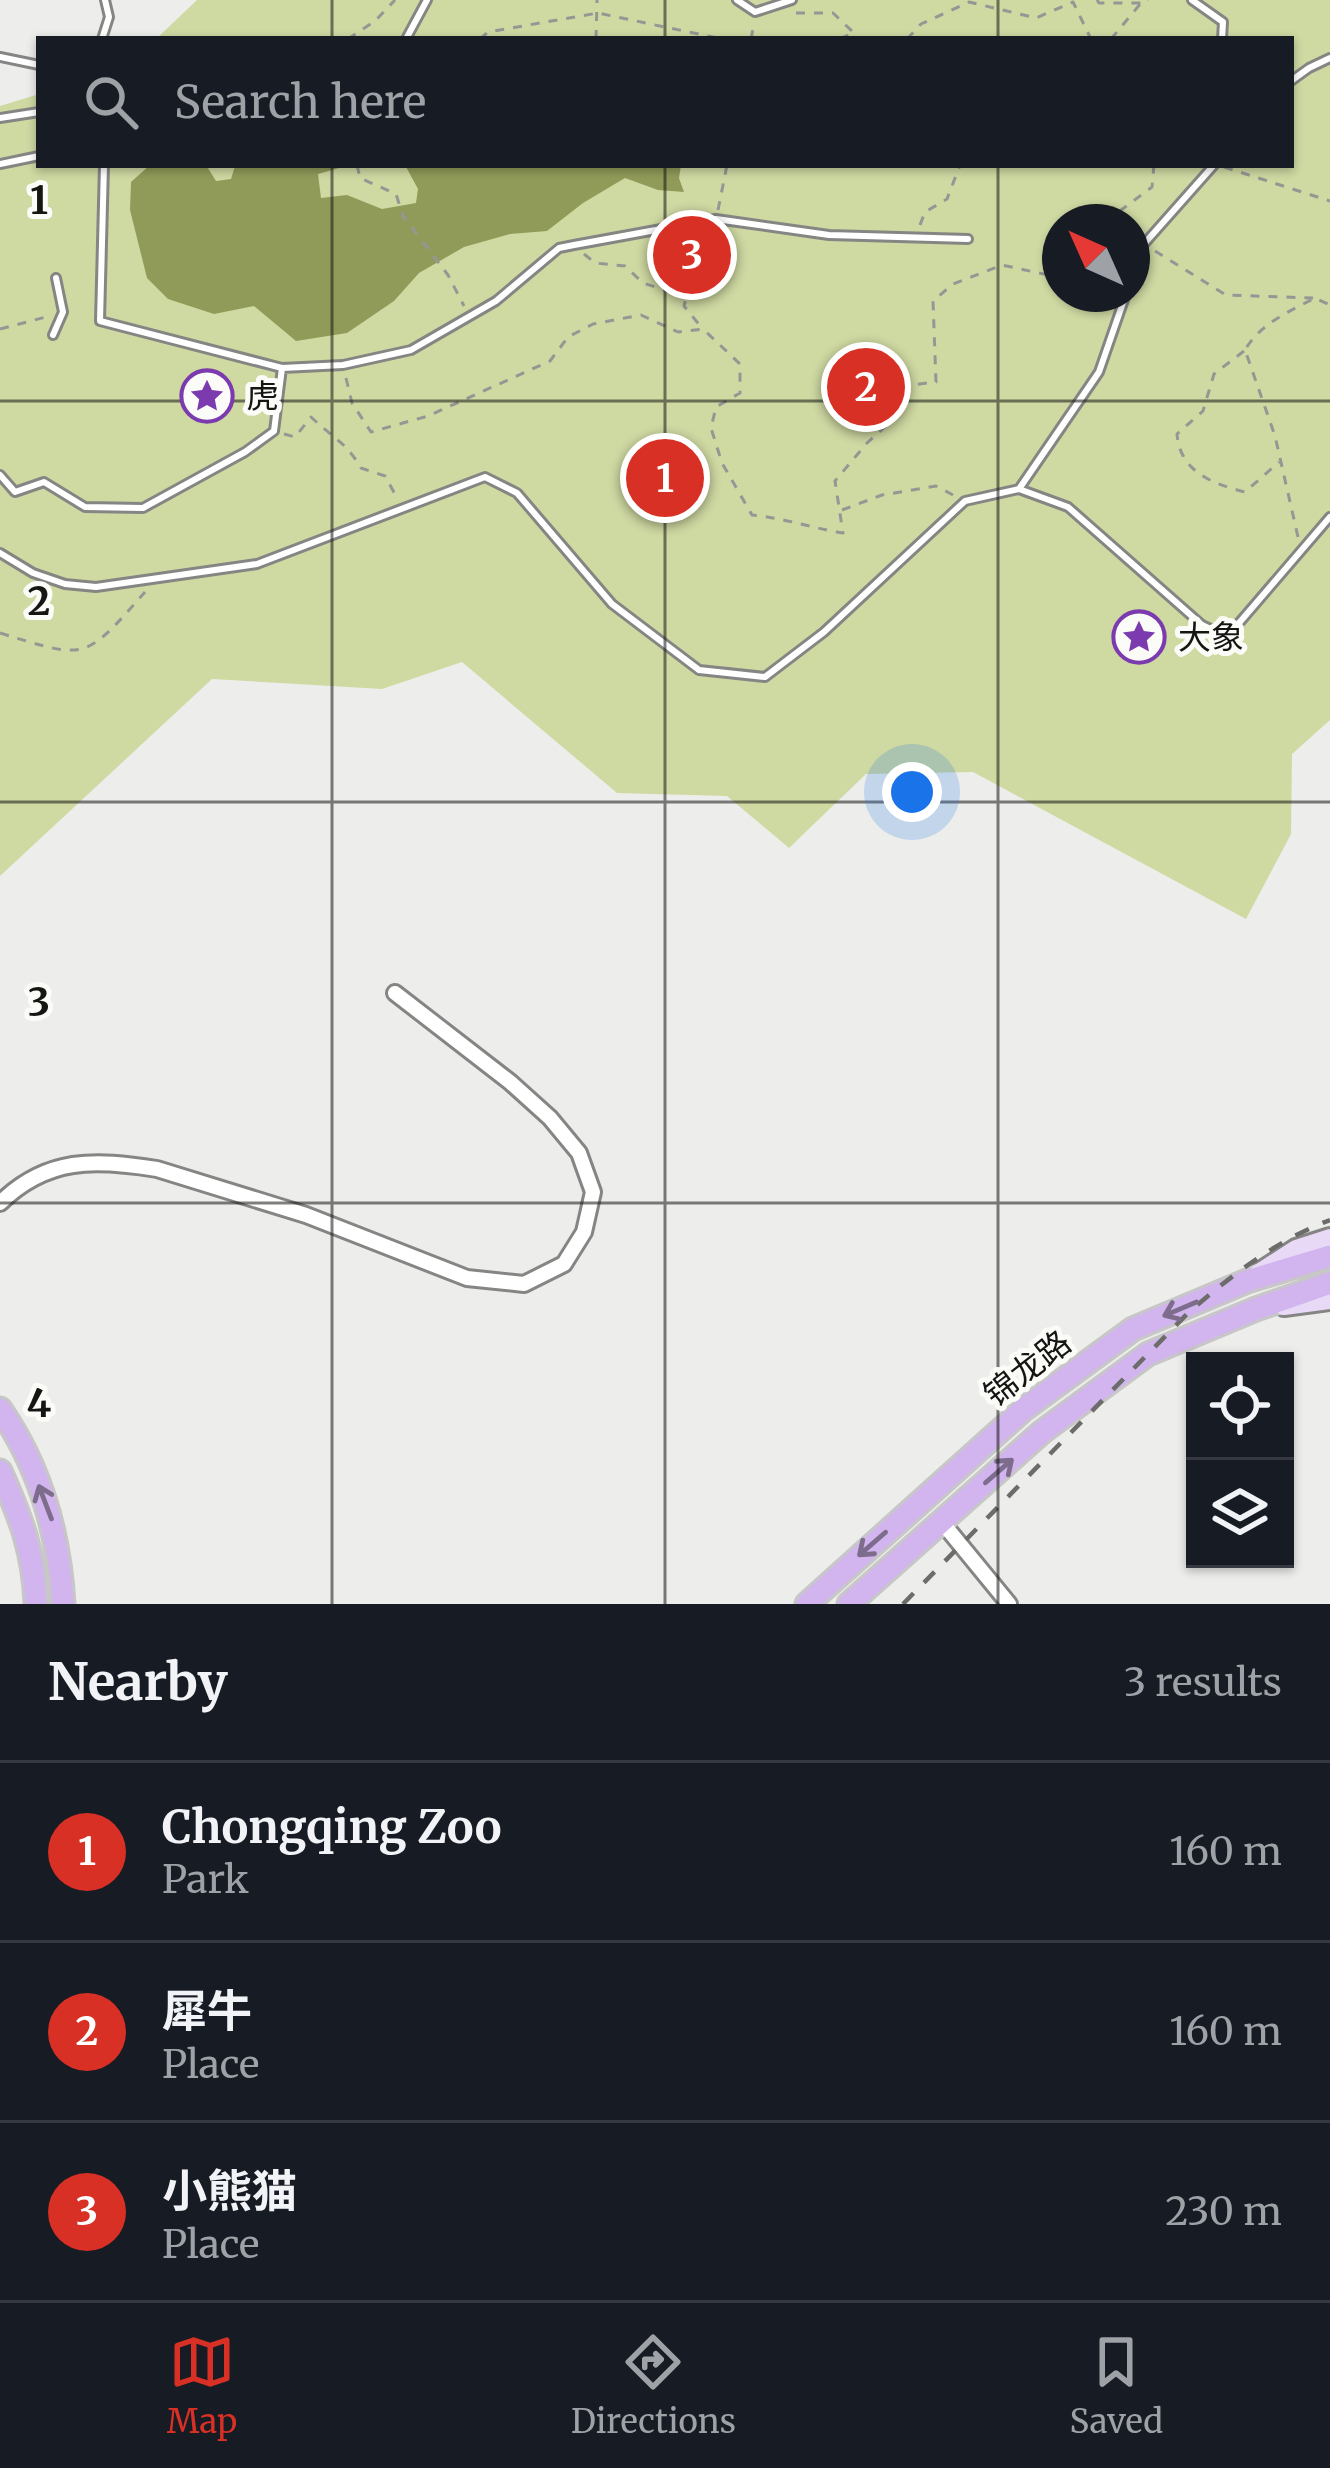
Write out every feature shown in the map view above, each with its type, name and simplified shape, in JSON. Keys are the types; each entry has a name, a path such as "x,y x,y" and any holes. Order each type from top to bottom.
{"main road":[{"name":"锦龙路","path":"807,1604 1042,1396 1133,1329 1247,1281 1330,1256"},
{"name":"锦龙路","path":"849,1604 1042,1432 1148,1354 1330,1283"},
{"path":"0,1409 16,1433 51,1516 63,1604"},
{"path":"0,1472 24,1526 36,1604"}],"street":[{"path":"0,1203 43,1171 82,1164 131,1165 157,1168 306,1215 467,1278 524,1284 564,1264 584,1232 593,1192 579,1153 510,1082 395,993"},
{"path":"1247,1281 1296,1250 1330,1238"},
{"path":"1256,1309 1330,1300"},
{"path":"941,1522 1009,1604"}],"lane":[{"path":"103,36 109,16 105,0"},
{"path":"408,36 427,0"},
{"path":"737,0 755,12 792,0"},
{"path":"1192,0 1223,22 1222,36"},
{"path":"0,57 36,64"},
{"path":"1294,80 1330,58"},
{"path":"0,118 36,112"},
{"path":"0,164 36,157"},
{"path":"104,168 100,321 282,368 343,365 411,350 496,301 559,248 574,245 716,219 829,235 968,239"},
{"path":"1150,237 1212,168"},
{"path":"53,335 63,312 56,278"},
{"path":"1019,489 1099,372 1120,312"},
{"path":"0,476 15,492 44,482 85,507 143,508 274,431 282,368"},
{"path":"0,554 65,584 96,587 257,564 484,477 518,493 612,604 699,670 765,677 824,632 965,502 1019,489 1068,507 1202,625 1227,637 1330,517"}],"path":[{"path":"352,36 395,0"},
{"path":"596,36 597,0"},
{"path":"1097,0 1148,0"},
{"path":"910,36 921,24 969,2 1036,18 1073,2 1090,36"},
{"path":"1114,36 1141,2"},
{"path":"751,36 755,12"},
{"path":"483,36 598,13 708,36"},
{"path":"794,13 833,13 854,33 846,36"},
{"path":"358,168 361,178 396,194 403,216 448,275 470,316"},
{"path":"716,219 726,168"},
{"path":"915,237 925,212 947,199 959,168"},
{"path":"1129,204 1152,187 1154,168"},
{"path":"1225,168 1330,201"},
{"path":"574,245 595,263 625,266 643,283 671,292 691,280 684,307 740,364 740,393 716,407 711,428 722,463 752,515 788,518 843,533 835,481 888,424 886,400 911,385 936,382 933,301 953,284 1002,265 1042,274"},
{"path":"1150,248 1226,295 1315,298 1330,305"},
{"path":"1280,460 1245,492 1207,482 1178,449 1177,434 1203,411 1214,374 1245,350 1255,333 1315,298"},
{"path":"343,365 352,403 371,432 428,416 550,361 568,337 593,324 641,315 678,332 703,329"},
{"path":"1245,350 1280,460 1301,550"},
{"path":"274,431 295,437 311,417 334,439 347,444 361,468 385,476 402,509"},
{"path":"839,511 882,495 936,486 965,502"},
{"path":"0,633 61,652 86,650 106,637 157,579"}],"shaded area":[{"path":"197,0 1330,0 1330,720 1292,754 1291,834 1246,919 973,772 866,774 789,848 727,796 617,793 462,662 382,689 212,679 0,876 0,106 36,95 36,168 1294,168 1294,36 159,36"},
{"path":"147,168 208,168 216,181 231,179 234,168 339,168 318,174 321,198 347,195 382,209 416,203 418,189 407,168 681,168 684,192 658,190 625,178 547,231 510,234 464,247 419,273 394,301 347,333 296,341 254,306 214,314 168,299 147,278 130,210 131,182"}],"railway":[{"path":"903,1604 1189,1312 1256,1260 1330,1220"}],"place":[{"name":"小熊猫","path":"692,255"},
{"name":"犀牛","path":"866,387"},
{"name":"虎","path":"207,396"},
{"name":"Chongqing Zoo","path":"665,478"},
{"name":"大象","path":"1139,637"}]}
